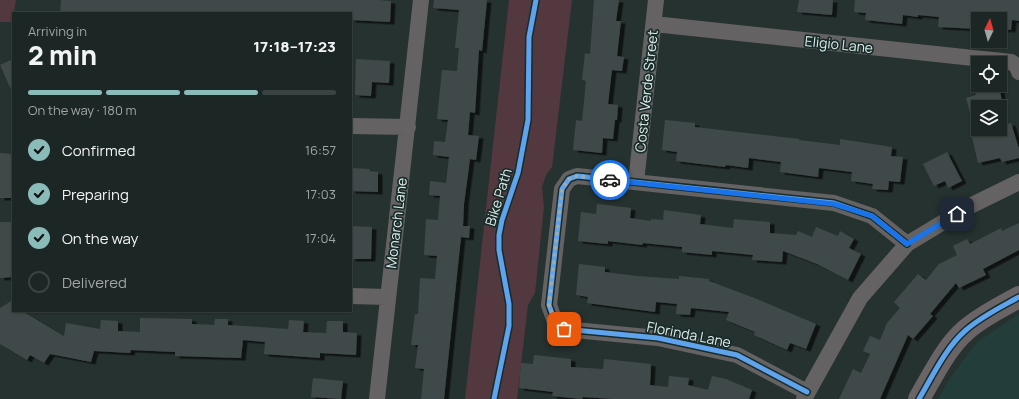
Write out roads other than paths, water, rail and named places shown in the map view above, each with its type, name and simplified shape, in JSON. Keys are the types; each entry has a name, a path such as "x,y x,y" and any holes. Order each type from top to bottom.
{"street":[{"name":"Monarch Lane","path":"377,399 387,297 408,127 421,0"},
{"name":"Costa Verde Street","path":"636,182 656,0"},
{"name":"Eligio Lane","path":"654,24 1011,62 1017,66 1019,72"},
{"path":"352,126 408,127"},
{"name":"Florinda Lane","path":"806,396 737,355 658,338 564,329 554,319 549,305 562,189 569,179 577,176 834,204 872,216 907,244"},
{"path":"806,396 860,298 907,244 970,206 1019,182"},
{"path":"352,296 387,297"},
{"path":"919,399 941,360 965,330 993,310 1019,297"}]}
